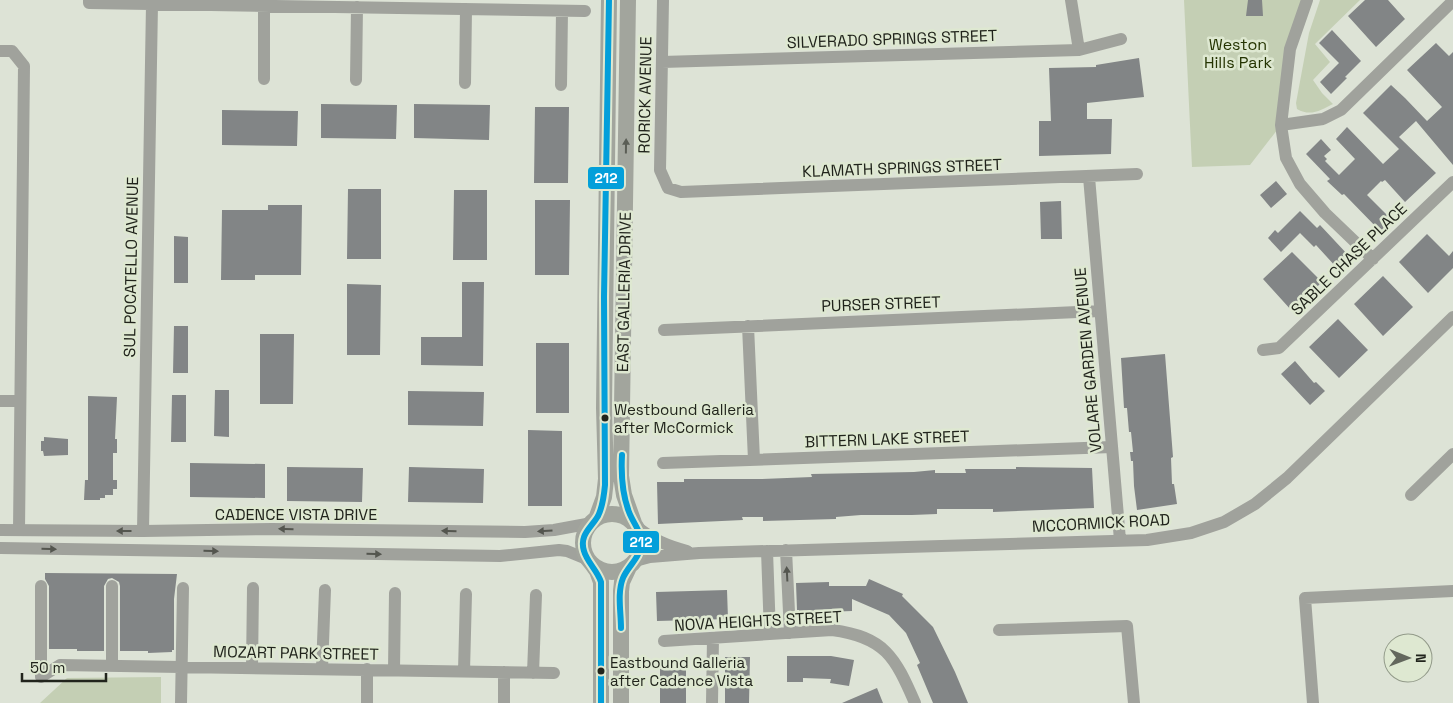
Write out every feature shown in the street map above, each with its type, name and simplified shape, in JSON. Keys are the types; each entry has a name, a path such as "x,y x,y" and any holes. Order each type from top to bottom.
{"main road":[{"name":"EAST GALLERIA DRIVE","path":"594,521 604,497 606,479 604,408 609,0"},
{"name":"EAST GALLERIA DRIVE","path":"628,0 622,476 624,495 635,525"},
{"path":"601,703 601,582 597,571 584,551 584,539 588,527 594,521 607,514 619,515 635,525 642,544 640,554 622,582 621,703"},
{"path":"590,562 601,570 609,572 622,571 632,564"}],"street":[{"name":"RORICK AVENUE","path":"663,0 660,170 668,188"},
{"path":"1071,0 1079,50"},
{"path":"1307,0 1290,49 1281,125 1286,158 1300,184 1325,213 1373,259"},
{"path":"89,1 152,4 357,7 442,4 466,9 585,11"},
{"path":"1281,125 1323,119 1341,110 1453,1"},
{"name":"SUL POCATELLO AVENUE","path":"143,531 152,4"},
{"path":"264,6 264,79"},
{"path":"356,80 357,7"},
{"path":"465,83 466,9"},
{"path":"562,11 562,85"},
{"name":"SILVERADO SPRINGS STREET","path":"662,62 1079,50 1121,39"},
{"path":"0,51 12,51 24,66 18,530"},
{"name":"KLAMATH SPRINGS STREET","path":"668,188 681,192 1136,174"},
{"name":"VOLARE GARDEN AVENUE","path":"1089,177 1120,540"},
{"name":"SABLE CHASE PLACE","path":"1263,350 1279,348 1453,182"},
{"name":"PURSER STREET","path":"664,330 1100,311"},
{"name":"MCCORMICK ROAD","path":"632,564 650,557 699,553 1146,540 1190,533 1224,522 1255,504 1287,478 1453,317"},
{"path":"748,326 754,460"},
{"path":"0,402 20,402"},
{"name":"BITTERN LAKE STREET","path":"663,463 1112,447"},
{"path":"1411,495 1453,454"},
{"name":"CADENCE VISTA DRIVE","path":"0,530 143,531 272,528 525,532 554,530 594,521"},
{"name":"MCCORMICK ROAD","path":"635,525 654,540 699,553"},
{"path":"0,540 6,537 20,537 52,530"},
{"path":"0,548 500,556 559,550 567,551 590,562"},
{"path":"786,550 790,633"},
{"path":"767,551 770,634"},
{"name":"MOZART PARK STREET","path":"41,586 41,677 60,665 554,673"},
{"path":"112,586 112,666"},
{"path":"181,703 183,588"},
{"path":"252,668 253,588"},
{"path":"322,669 325,590"},
{"path":"1312,703 1305,598 1453,591"},
{"path":"394,670 395,593"},
{"path":"464,671 466,594"},
{"path":"533,673 536,595"},
{"path":"999,630 1127,626 1134,703"},
{"name":"NOVA HEIGHTS STREET","path":"664,641 832,630 849,632 867,638 884,649 900,668 915,703"},
{"path":"712,703 713,638"},
{"path":"367,669 367,703"},
{"path":"504,672 504,703"}],"green space":[{"name":"Weston Hills Park","path":"1184,0 1310,0 1290,49 1281,125 1250,165 1192,167"},
{"path":"1320,0 1360,0 1315,44 1330,62 1313,80 1333,104 1311,113 1297,109 1296,103 1309,33"},
{"path":"161,677 161,703 40,703 67,678"}],"building":[{"path":"1248,0 1262,0 1263,16 1246,16"},
{"path":"1365,0 1388,0 1405,19 1376,47 1348,16"},
{"path":"1332,30 1361,61 1331,94 1320,82 1339,63 1319,43"},
{"path":"1436,43 1449,56 1453,52 1453,165 1416,121 1399,137 1436,173 1405,202 1385,180 1381,181 1367,195 1388,216 1383,222 1387,226 1381,232 1344,194 1342,195 1327,181 1330,179 1306,154 1321,139 1331,150 1324,156 1327,159 1325,161 1339,175 1355,159 1336,139 1347,127 1383,164 1399,149 1363,113 1391,85 1427,121 1442,107 1407,70"},
{"path":"1139,58 1144,97 1087,103 1087,119 1112,119 1111,154 1039,156 1039,121 1051,121 1049,68 1096,67 1096,65"},
{"path":"321,104 397,105 396,139 321,138"},
{"path":"414,104 490,105 489,140 414,138"},
{"path":"535,107 569,107 568,183 534,183"},
{"path":"222,110 298,111 297,146 222,145"},
{"path":"1276,181 1287,194 1271,208 1260,195"},
{"path":"348,189 381,189 381,259 347,259"},
{"path":"454,190 487,190 487,260 453,260"},
{"path":"535,200 570,200 569,275 535,275"},
{"path":"1061,201 1062,239 1041,239 1040,202"},
{"path":"268,205 302,205 301,275 255,275 255,280 221,280 222,210 268,210"},
{"path":"1300,211 1317,228 1320,225 1349,256 1337,268 1316,245 1314,247 1300,233 1281,252 1268,238 1275,230 1278,233"},
{"path":"1427,234 1449,256 1453,251 1453,268 1428,293 1399,262"},
{"path":"174,236 188,237 188,283 174,283"},
{"path":"1292,252 1322,282 1292,311 1263,279"},
{"path":"1383,276 1413,307 1383,336 1354,304"},
{"path":"462,282 484,282 483,366 421,365 421,337 462,337"},
{"path":"347,284 381,285 380,355 347,355"},
{"path":"1338,319 1368,350 1339,378 1309,347"},
{"path":"174,326 188,326 188,373 173,373"},
{"path":"260,334 294,334 293,404 260,404"},
{"path":"536,343 569,343 569,413 536,413"},
{"path":"1165,354 1173,457 1171,458 1172,484 1174,484 1177,504 1137,510 1133,461 1131,461 1130,452 1133,452 1131,432 1129,432 1127,408 1124,408 1121,358"},
{"path":"1295,361 1314,383 1316,382 1325,391 1310,405 1281,374"},
{"path":"215,390 229,390 229,437 214,436"},
{"path":"408,391 484,392 483,426 408,425"},
{"path":"172,395 186,395 186,442 171,442"},
{"path":"88,396 117,397 115,439 117,439 117,453 113,453 113,480 117,480 117,489 113,489 113,495 105,495 105,498 100,498 100,500 84,500 85,480 88,480"},
{"path":"528,430 562,431 562,506 528,506"},
{"path":"44,437 68,439 68,455 44,456 43,451 41,451 41,441 44,441"},
{"path":"190,463 265,464 265,498 190,497"},
{"path":"287,467 363,468 362,502 287,501"},
{"path":"409,467 484,469 483,503 408,502"},
{"path":"1016,467 1092,468 1094,508 993,512 993,509 937,509 937,514 861,515 836,517 836,519 763,521 763,517 742,517 743,520 658,524 657,482 684,482 684,479 762,479 812,477 811,474 935,470 935,473 966,473 965,469 1016,469"},
{"path":"45,573 177,574 174,599 174,650 172,652 148,653 148,651 120,651 120,586 119,582 112,578 108,579 104,586 104,651 49,649 49,586 45,579"},
{"path":"869,579 903,594 902,596 933,627 968,703 933,703 917,665 920,663 906,633 889,615 852,599 852,611 799,613 799,610 797,610 796,583 829,582 829,586 866,586"},
{"path":"727,590 728,619 657,621 656,592"},
{"path":"787,656 831,656 854,660 849,686 830,683 831,679 803,678 803,682 787,682"},
{"path":"725,657 750,657 749,703 725,703"},
{"path":"660,662 686,662 686,703 660,703"},
{"path":"877,688 883,703 842,703"}],"transit line":[{"name":"212","path":"601,703 601,582 585,555 583,540 586,532 600,512 605,485 604,297 609,0"},
{"name":"212","path":"621,628 621,584 625,574 636,558 641,544 640,535 629,512 623,491 622,455"}],"place":[{"name":"Westbound Galleria after McCormick","path":"605,418"},
{"name":"Eastbound Galleria after Cadence Vista","path":"601,671"}]}
